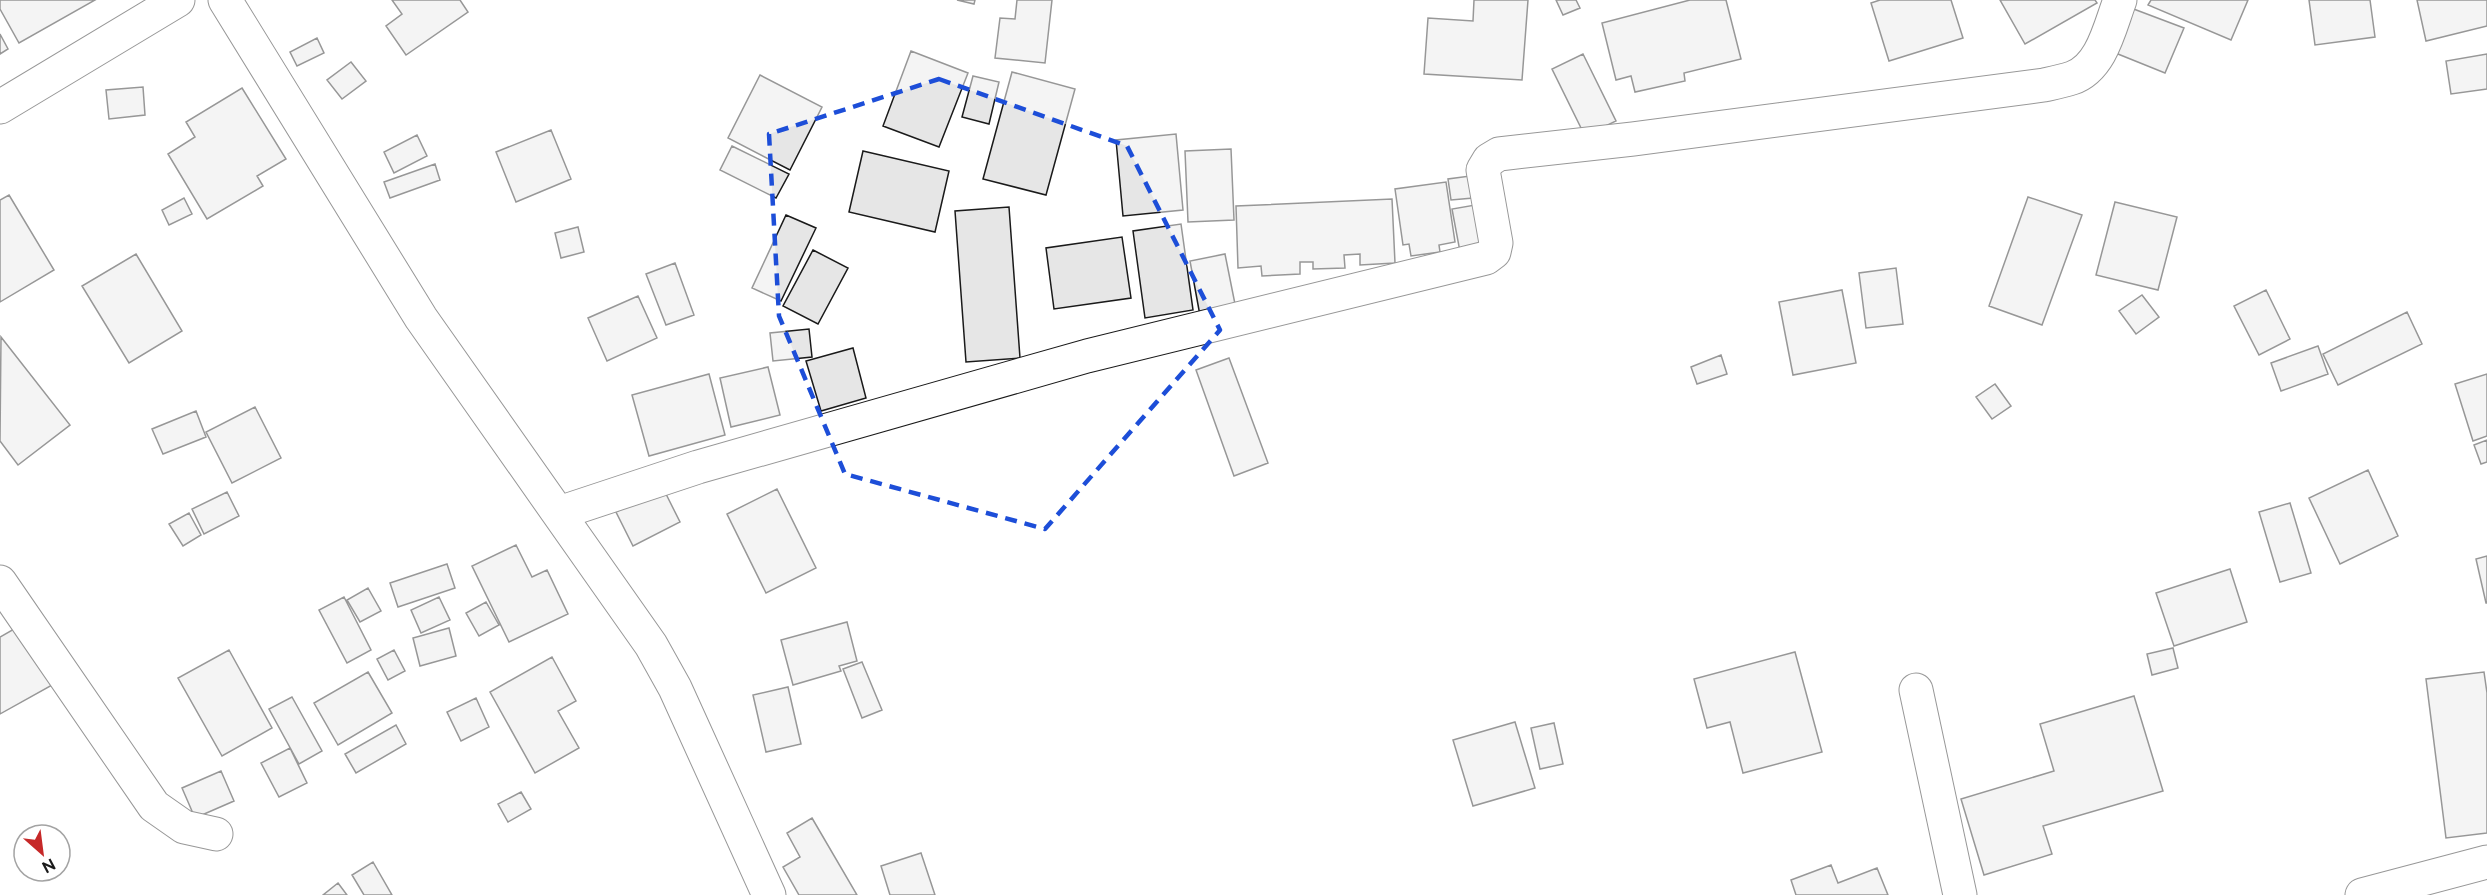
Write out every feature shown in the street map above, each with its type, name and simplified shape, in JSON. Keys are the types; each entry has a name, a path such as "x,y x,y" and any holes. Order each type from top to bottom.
{"street":[{"path":"0,107 178,0"},
{"path":"225,0 421,318 651,645 675,688 769,895"},
{"path":"559,513 698,467 1087,356 1486,258 1494,252 1496,243 1484,170 1489,160 1499,154 2044,85 2074,78 2087,69 2101,50 2120,0"},
{"path":"0,582 154,806 184,827 216,834"},
{"path":"1917,690 1960,895"},
{"path":"2362,895 2487,861"}],"highlighted area":[{"path":"939,79 1127,146 1220,330 1045,529 845,474 779,316 769,134"}],"building":[{"path":"0,0 95,0 19,43 0,9"},
{"path":"392,0 460,0 468,12 406,55 386,26 402,14"},
{"path":"957,0 975,0 974,4"},
{"path":"1017,0 1052,0 1045,63 995,58 1000,18 1015,19"},
{"path":"1474,0 1528,0 1522,80 1424,74 1428,18 1473,21"},
{"path":"1556,0 1576,0 1580,8 1563,15"},
{"path":"1690,0 1726,0 1741,59 1684,73 1685,81 1635,92 1631,76 1616,80 1602,23"},
{"path":"1880,0 1951,0 1963,38 1889,61 1871,3"},
{"path":"2000,0 2095,0 2097,3 2025,44"},
{"path":"2151,0 2248,0 2231,40 2148,5"},
{"path":"2309,0 2370,0 2375,37 2315,45"},
{"path":"2417,0 2487,0 2487,26 2426,41"},
{"path":"2131,8 2184,28 2165,73 2113,52"},
{"path":"0,34 8,49 0,54"},
{"path":"317,38 324,53 297,66 290,52"},
{"path":"911,51 968,73 939,147 883,126"},
{"path":"1583,54 1616,121 1585,136 1552,69"},
{"path":"2487,54 2487,89 2451,94 2446,61"},
{"path":"351,62 366,81 342,99 327,80"},
{"path":"1012,72 1075,89 1046,195 983,179"},
{"path":"760,75 822,107 790,170 728,138"},
{"path":"973,76 999,82 989,124 962,117"},
{"path":"143,87 145,115 109,119 106,90"},
{"path":"242,88 286,159 257,176 263,186 207,219 168,154 195,137 186,122"},
{"path":"551,130 571,179 516,202 496,152"},
{"path":"1176,134 1183,210 1123,216 1116,140"},
{"path":"417,135 427,156 394,173 384,152"},
{"path":"732,146 789,174 776,198 720,170"},
{"path":"1231,149 1234,220 1188,222 1185,151"},
{"path":"863,151 949,171 935,232 849,212"},
{"path":"435,164 440,180 390,198 384,182"},
{"path":"1470,176 1473,198 1451,200 1448,179"},
{"path":"1446,182 1455,242 1439,245 1440,252 1411,256 1409,244 1403,245 1395,189"},
{"path":"9,195 54,270 0,302 0,200"},
{"path":"2028,197 2082,215 2042,325 1989,306"},
{"path":"184,198 192,214 169,225 162,210"},
{"path":"1392,199 1395,263 1360,265 1360,254 1344,255 1345,268 1313,269 1313,262 1300,262 1300,274 1262,276 1261,266 1238,268 1236,206"},
{"path":"2115,202 2177,217 2158,290 2096,275"},
{"path":"1475,205 1484,252 1461,257 1452,209"},
{"path":"1009,207 1020,358 966,362 955,211"},
{"path":"786,215 816,228 781,301 752,288"},
{"path":"1181,224 1193,310 1145,318 1133,231"},
{"path":"578,227 584,252 561,258 555,233"},
{"path":"1122,237 1131,298 1054,309 1046,248"},
{"path":"813,250 848,268 818,324 783,306"},
{"path":"136,254 182,331 129,363 82,286"},
{"path":"1225,254 1237,314 1201,321 1190,261"},
{"path":"675,263 694,315 666,325 646,274"},
{"path":"1896,268 1903,324 1866,328 1859,273"},
{"path":"1842,290 1856,363 1793,375 1779,302"},
{"path":"2266,290 2290,339 2259,355 2234,306"},
{"path":"2142,295 2159,317 2136,334 2119,311"},
{"path":"638,296 657,338 607,361 588,318"},
{"path":"2407,312 2422,344 2338,385 2323,354"},
{"path":"809,329 812,357 773,361 770,333"},
{"path":"1,337 70,425 18,465 0,441"},
{"path":"2318,346 2328,374 2281,391 2271,363"},
{"path":"853,348 866,398 821,411 806,361"},
{"path":"1721,355 1727,374 1697,384 1691,367"},
{"path":"1229,358 1268,463 1234,476 1196,370"},
{"path":"768,367 780,415 731,427 720,378"},
{"path":"709,374 725,435 649,456 632,395"},
{"path":"2487,374 2487,436 2473,441 2455,384"},
{"path":"1995,384 2011,406 1992,419 1976,397"},
{"path":"255,407 281,458 232,483 206,432"},
{"path":"196,411 206,437 163,454 152,429"},
{"path":"2487,440 2487,462 2481,464 2474,445"},
{"path":"2368,470 2398,536 2340,564 2309,498"},
{"path":"663,488 680,522 633,546 616,512"},
{"path":"777,489 816,568 766,593 727,514"},
{"path":"227,492 239,516 204,534 192,509"},
{"path":"2290,503 2311,573 2280,582 2259,512"},
{"path":"189,513 201,535 183,546 169,524"},
{"path":"516,545 532,577 547,570 568,614 509,642 472,566"},
{"path":"2487,556 2487,603 2486,603 2476,559"},
{"path":"447,564 455,588 398,607 390,583"},
{"path":"2230,569 2247,622 2174,646 2156,593"},
{"path":"368,588 381,611 360,622 347,600"},
{"path":"344,597 371,650 347,663 319,610"},
{"path":"439,597 450,620 421,633 411,610"},
{"path":"486,602 499,625 479,636 466,613"},
{"path":"847,622 857,661 839,666 841,671 793,685 781,640"},
{"path":"21,625 54,684 0,714 0,637"},
{"path":"449,628 456,656 420,666 413,638"},
{"path":"2173,648 2178,668 2152,675 2147,654"},
{"path":"229,650 272,728 222,756 178,678"},
{"path":"394,650 405,671 388,680 377,659"},
{"path":"1795,652 1822,752 1743,773 1730,722 1707,728 1694,679"},
{"path":"552,657 576,701 558,711 579,748 535,773 490,692"},
{"path":"862,662 882,710 862,718 843,669"},
{"path":"368,672 392,713 338,745 314,703"},
{"path":"2484,672 2487,693 2487,833 2446,838 2426,679"},
{"path":"788,687 801,744 766,752 753,695"},
{"path":"2134,696 2163,791 2043,826 2052,854 1984,875 1961,799 2054,771 2040,724"},
{"path":"292,697 322,751 299,764 269,709"},
{"path":"476,698 489,727 461,741 447,712"},
{"path":"1515,722 1535,788 1473,806 1453,740"},
{"path":"1554,723 1563,764 1540,769 1531,728"},
{"path":"396,725 406,744 356,773 345,754"},
{"path":"290,748 307,783 279,797 261,763"},
{"path":"221,771 234,801 195,818 182,788"},
{"path":"521,792 531,809 508,822 498,804"},
{"path":"812,818 857,895 799,895 783,867 800,857 787,833"},
{"path":"921,853 935,895 890,895 881,866"},
{"path":"373,862 392,895 364,895 352,875"},
{"path":"1831,865 1838,883 1877,868 1888,895 1796,895 1791,880"},
{"path":"338,883 347,895 323,895"}]}
